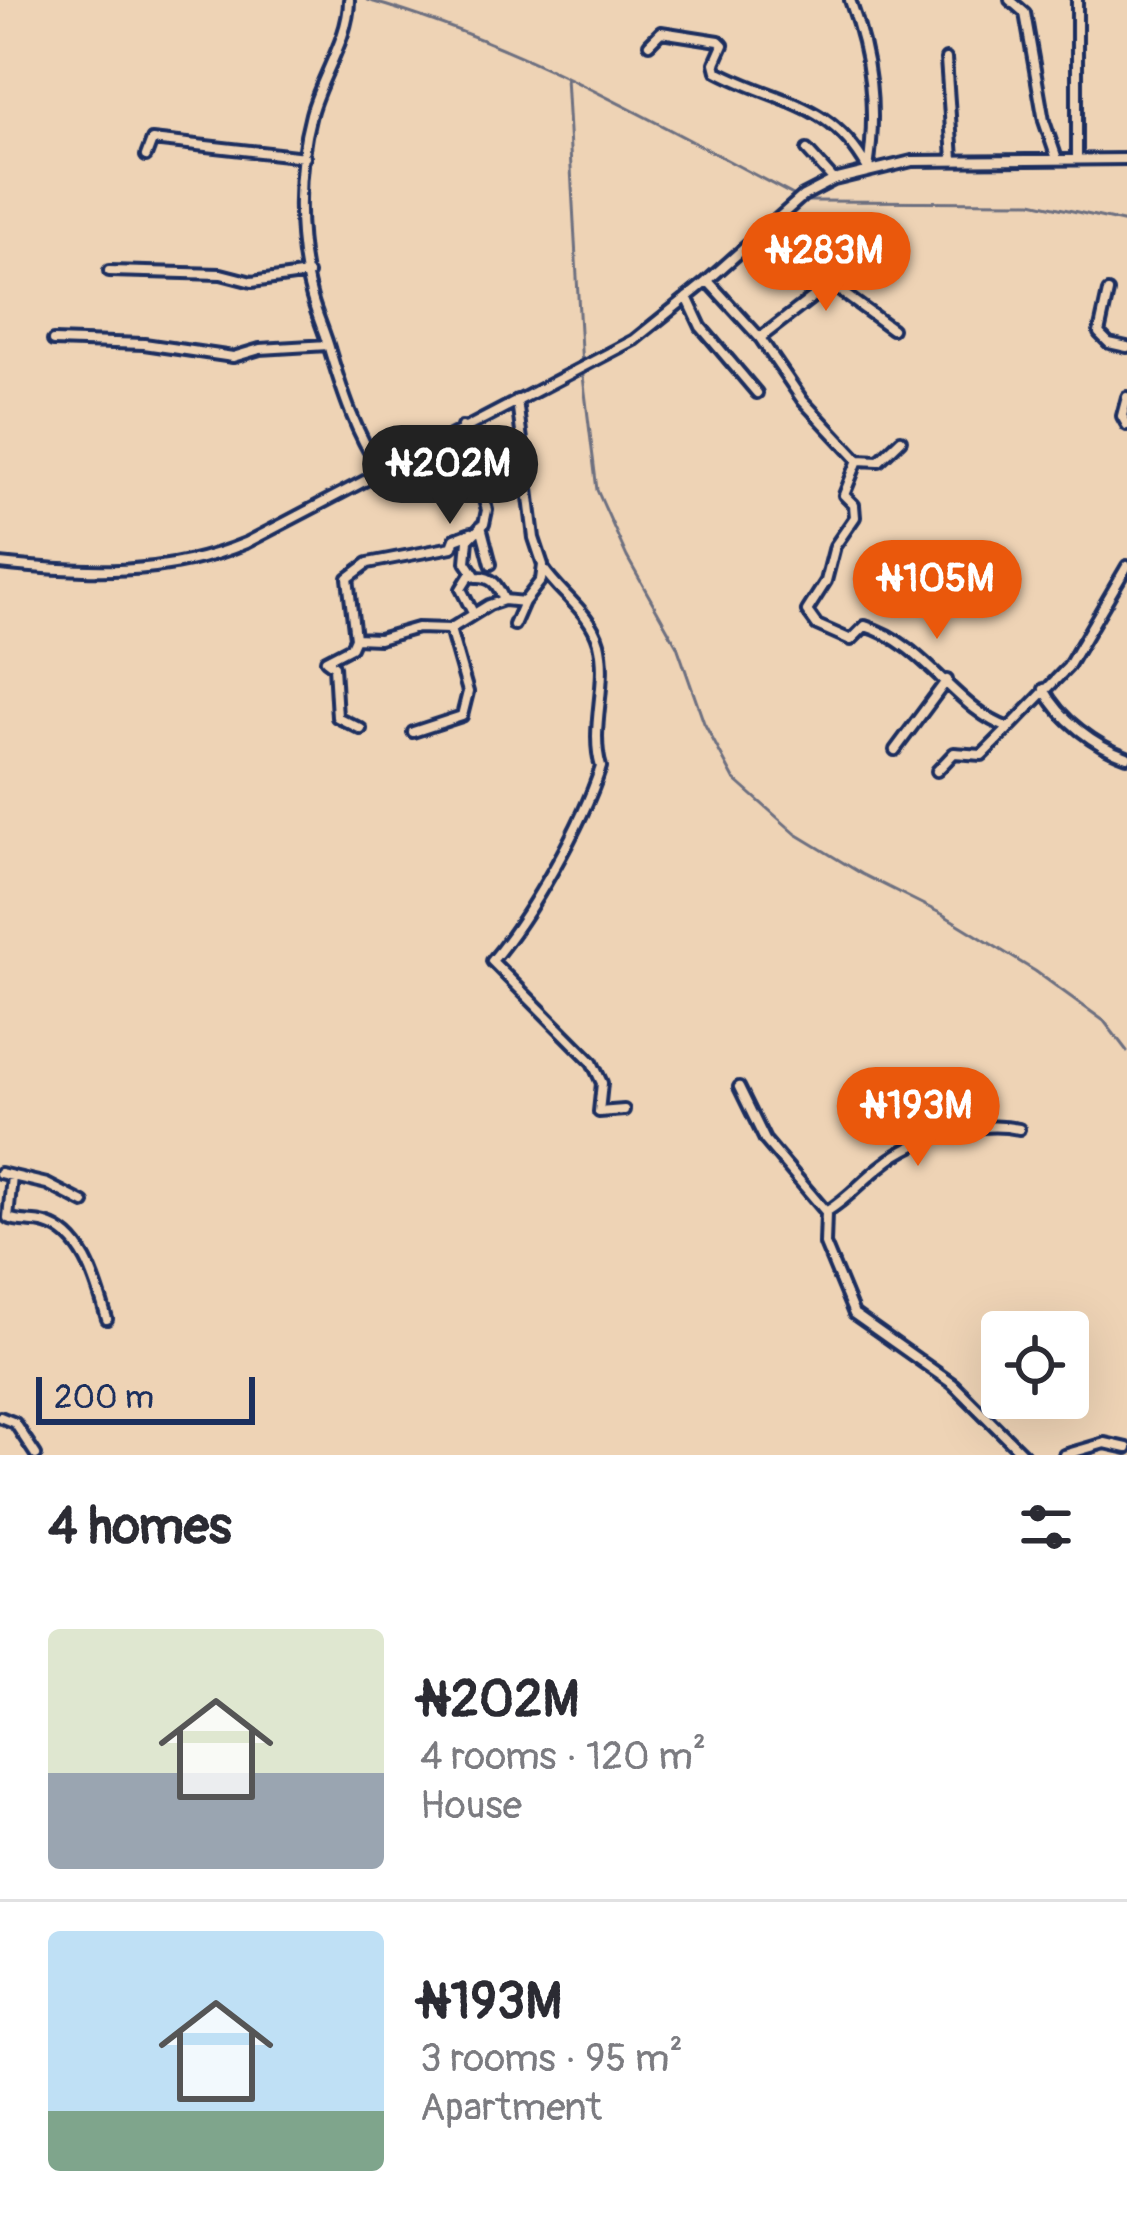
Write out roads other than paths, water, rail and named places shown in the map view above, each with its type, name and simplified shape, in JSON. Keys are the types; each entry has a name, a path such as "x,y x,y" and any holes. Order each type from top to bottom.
{"street":[{"path":"349,0 348,20 309,118 301,223 308,274 349,414 380,470"},
{"path":"850,0 863,35 874,97 868,169"},
{"path":"1010,0 1025,14 1044,121 1057,159"},
{"path":"1077,0 1077,159"},
{"path":"649,44 661,32 719,41 723,45 717,70 826,117 856,148 868,169"},
{"path":"946,59 952,159"},
{"path":"146,156 152,140 305,157"},
{"path":"807,150 834,180"},
{"path":"0,564 124,571 213,557 634,340 802,196 834,180 912,160 1127,159"},
{"path":"109,271 221,274 252,282 308,274"},
{"path":"707,281 760,338 802,401 858,460 879,461 901,440"},
{"path":"760,338 826,286 892,329"},
{"path":"1108,292 1099,333 1109,343 1127,346"},
{"path":"687,298 700,327 758,393"},
{"path":"52,341 144,344 233,357 260,349 328,345"},
{"path":"1126,397 1122,416 1127,425"},
{"path":"518,400 534,538 543,568 574,602 598,640 602,700 597,752 602,766 578,822 492,961 592,1062 602,1083 598,1112 624,1110"},
{"path":"361,729 337,717 334,666 326,660 351,647 356,638 348,578 368,563 452,547 455,539 486,520 486,500 462,428"},
{"path":"858,460 844,495 854,505 855,517 835,545 826,581 807,611 817,625 851,640 865,626 871,627 931,664 975,709 1009,728"},
{"path":"476,530 491,564"},
{"path":"476,530 466,562 471,573 495,582 504,600"},
{"path":"937,771 953,753 982,755 1068,667 1127,566"},
{"path":"514,625 541,580 543,568"},
{"path":"471,573 461,584 473,613"},
{"path":"356,638 379,639 417,628 450,629 504,600 524,602"},
{"path":"413,732 462,716 468,692 450,629"},
{"path":"895,750 947,680"},
{"path":"1044,689 1059,712 1105,749 1127,757"},
{"path":"739,1087 765,1140 826,1212 825,1244 854,1314 953,1384 1024,1455"},
{"path":"826,1212 854,1195 886,1162 912,1148 989,1126 1019,1129"},
{"path":"0,1173 47,1184 84,1202"},
{"path":"12,1176 8,1218 49,1224 68,1235 88,1264 107,1319"},
{"path":"0,1417 15,1423 36,1455"},
{"path":"1064,1455 1105,1443 1127,1448"}],"waterway":[{"path":"367,0 532,61 795,196"},
{"path":"566,77 582,368 597,490 627,557 677,646 704,723 734,779 796,834 1035,971 1104,1021 1127,1051"},
{"path":"808,201 1032,202 1127,223"}]}
